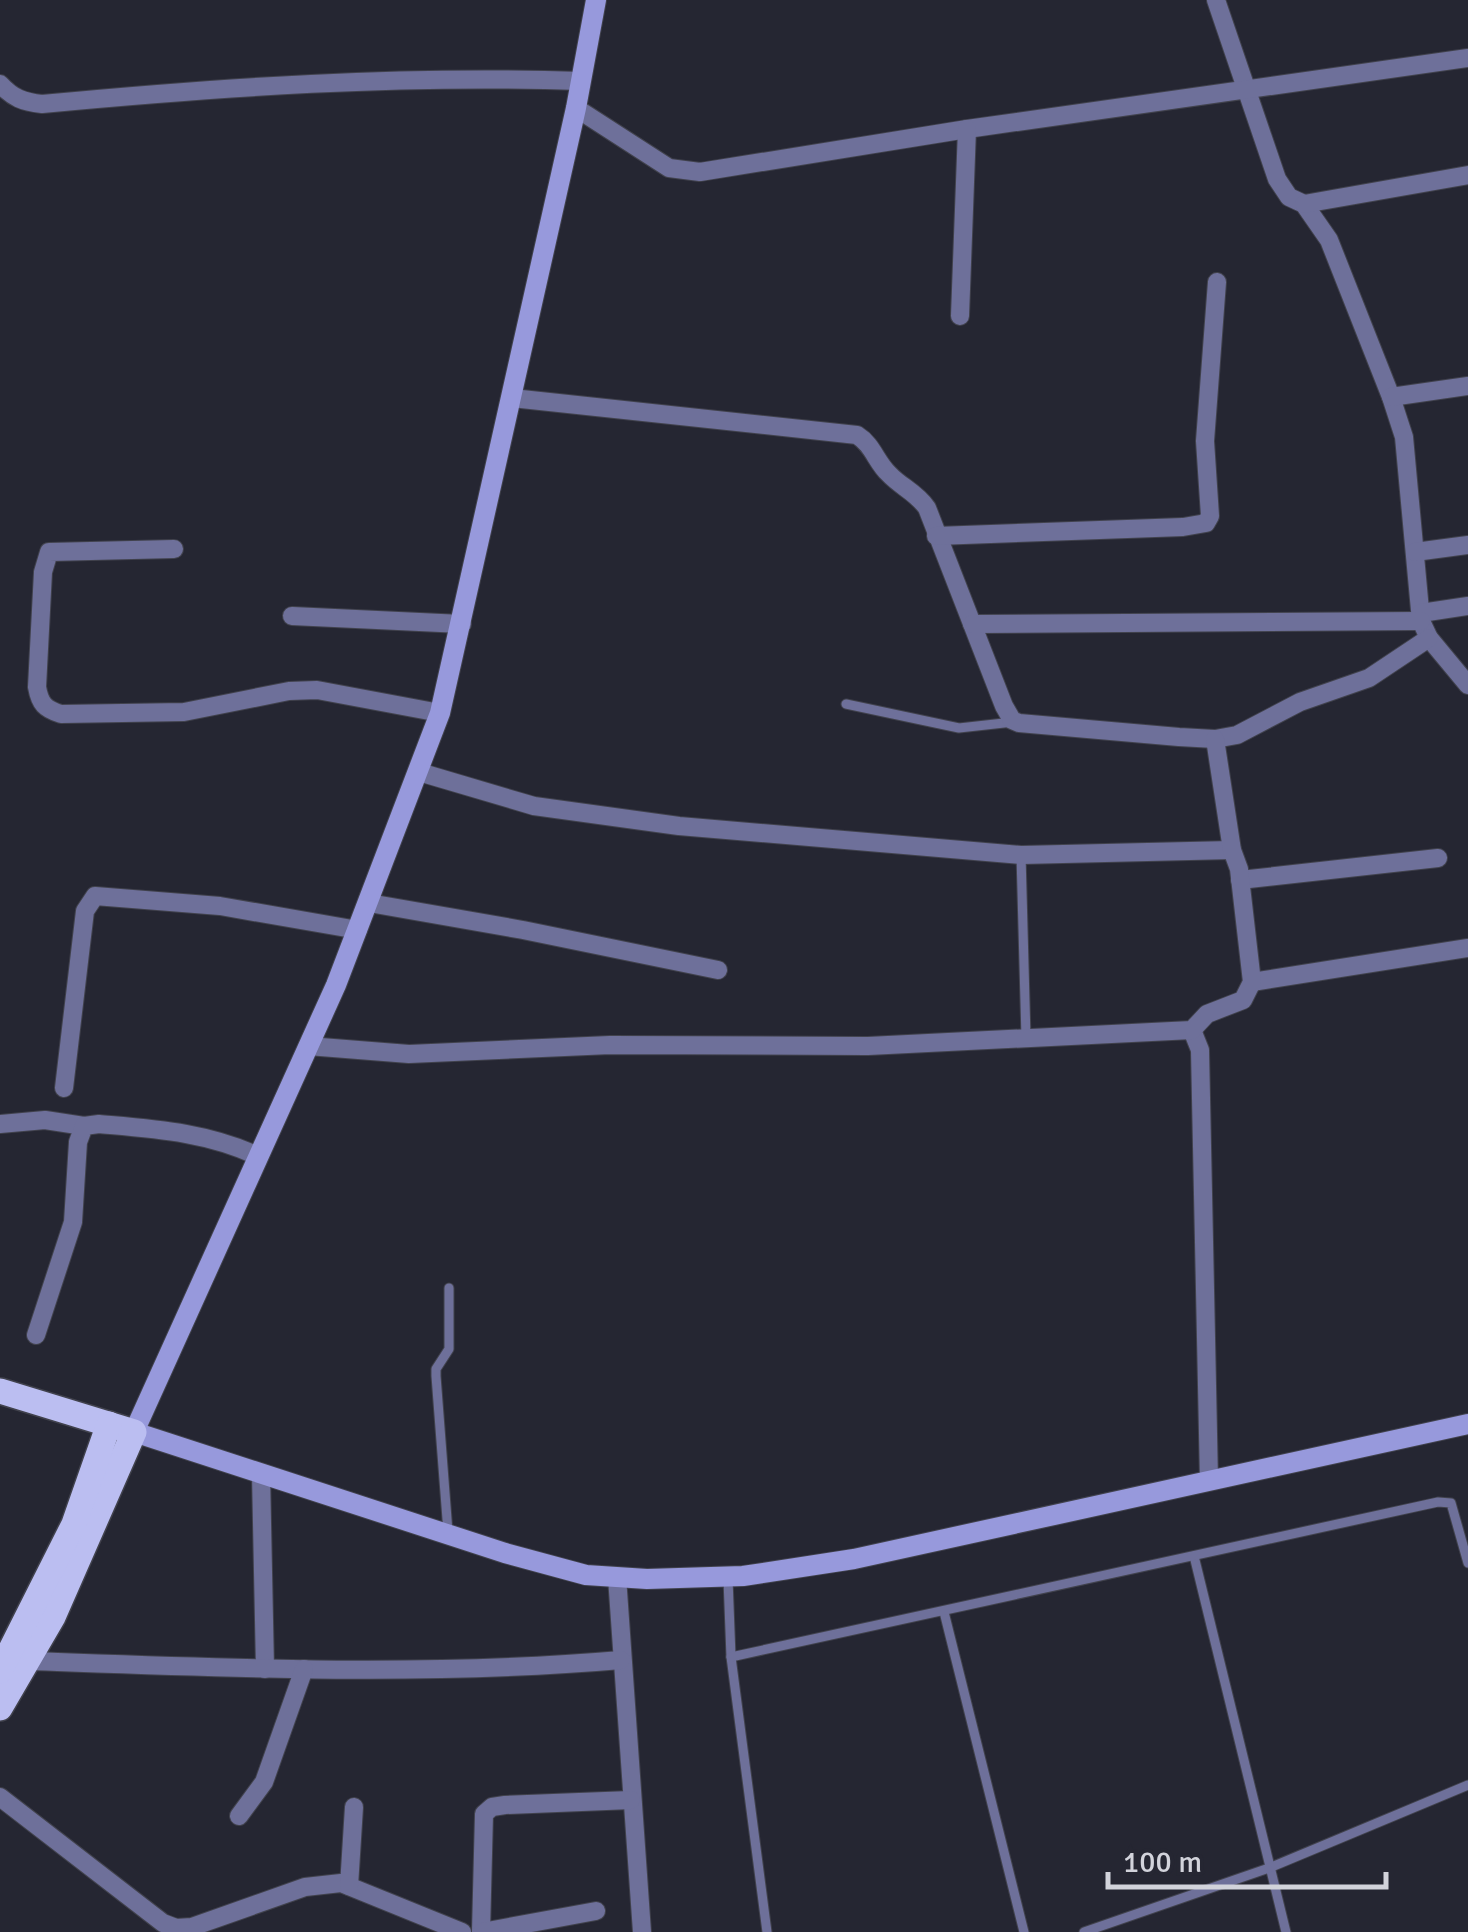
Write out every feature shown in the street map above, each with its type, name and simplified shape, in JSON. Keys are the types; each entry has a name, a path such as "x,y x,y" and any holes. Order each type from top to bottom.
{"main road":[{"path":"0,1390 121,1428 8,1664 0,1708"}],"street":[{"path":"596,0 576,108 440,712 369,903 308,1046 258,1156 121,1428 448,1534 586,1574 648,1579 728,1576 854,1559 1468,1424"},
{"path":"1216,0 1277,179 1289,197 1304,204 1329,240 1391,397 1404,437 1423,624 1468,685"},
{"path":"576,108 669,168 700,172 967,128 1468,58"},
{"path":"4,95 42,104 143,94 462,77 581,81"},
{"path":"960,316 967,128"},
{"path":"1304,204 1468,175"},
{"path":"936,536 1198,526 1206,522 1210,516 1205,441 1217,282"},
{"path":"1391,397 1468,386"},
{"path":"512,398 858,435 869,443 890,475 920,498 1004,706 1016,722 1027,725 1215,738 1237,735 1300,702 1369,678 1423,624"},
{"path":"1415,552 1468,545"},
{"path":"174,549 50,552 43,572 38,687 40,702 48,710 61,714 184,712 289,691 318,690 440,712"},
{"path":"972,624 1423,624 1468,606"},
{"path":"292,616 462,624"},
{"path":"308,1046 408,1054 610,1045 868,1046 1192,1030 1207,1014 1243,1000 1252,982 1240,880 1215,738"},
{"path":"419,772 534,806 679,826 1022,855 1232,850"},
{"path":"1240,880 1438,858"},
{"path":"64,1088 85,911 95,896 220,906 358,930"},
{"path":"369,903 718,970"},
{"path":"1252,982 1468,948"},
{"path":"1192,1030 1200,1050 1209,1481"},
{"path":"0,1124 45,1120 192,1133 228,1142 258,1156"},
{"path":"36,1334 73,1222 78,1142 84,1126"},
{"path":"262,1474 265,1669"},
{"path":"617,1577 642,1932"},
{"path":"8,1664 265,1669 534,1668 621,1660"},
{"path":"238,1816 264,1782 304,1669"},
{"path":"0,1797 162,1923 176,1928 193,1930 305,1887 326,1883 349,1886 462,1932"},
{"path":"596,1911 481,1932 484,1814 504,1804 632,1800"},
{"path":"349,1886 354,1806"}],"lane":[{"path":"846,704 959,728 1016,722"},
{"path":"1022,855 1026,1038"},
{"path":"448,1534 436,1370 450,1348 449,1288"},
{"path":"731,1657 1438,1502 1452,1503 1468,1562"},
{"path":"1194,1556 1286,1932"},
{"path":"728,1576 731,1657 766,1932"},
{"path":"944,1612 1024,1932"},
{"path":"1084,1932 1270,1868 1468,1785"}]}
